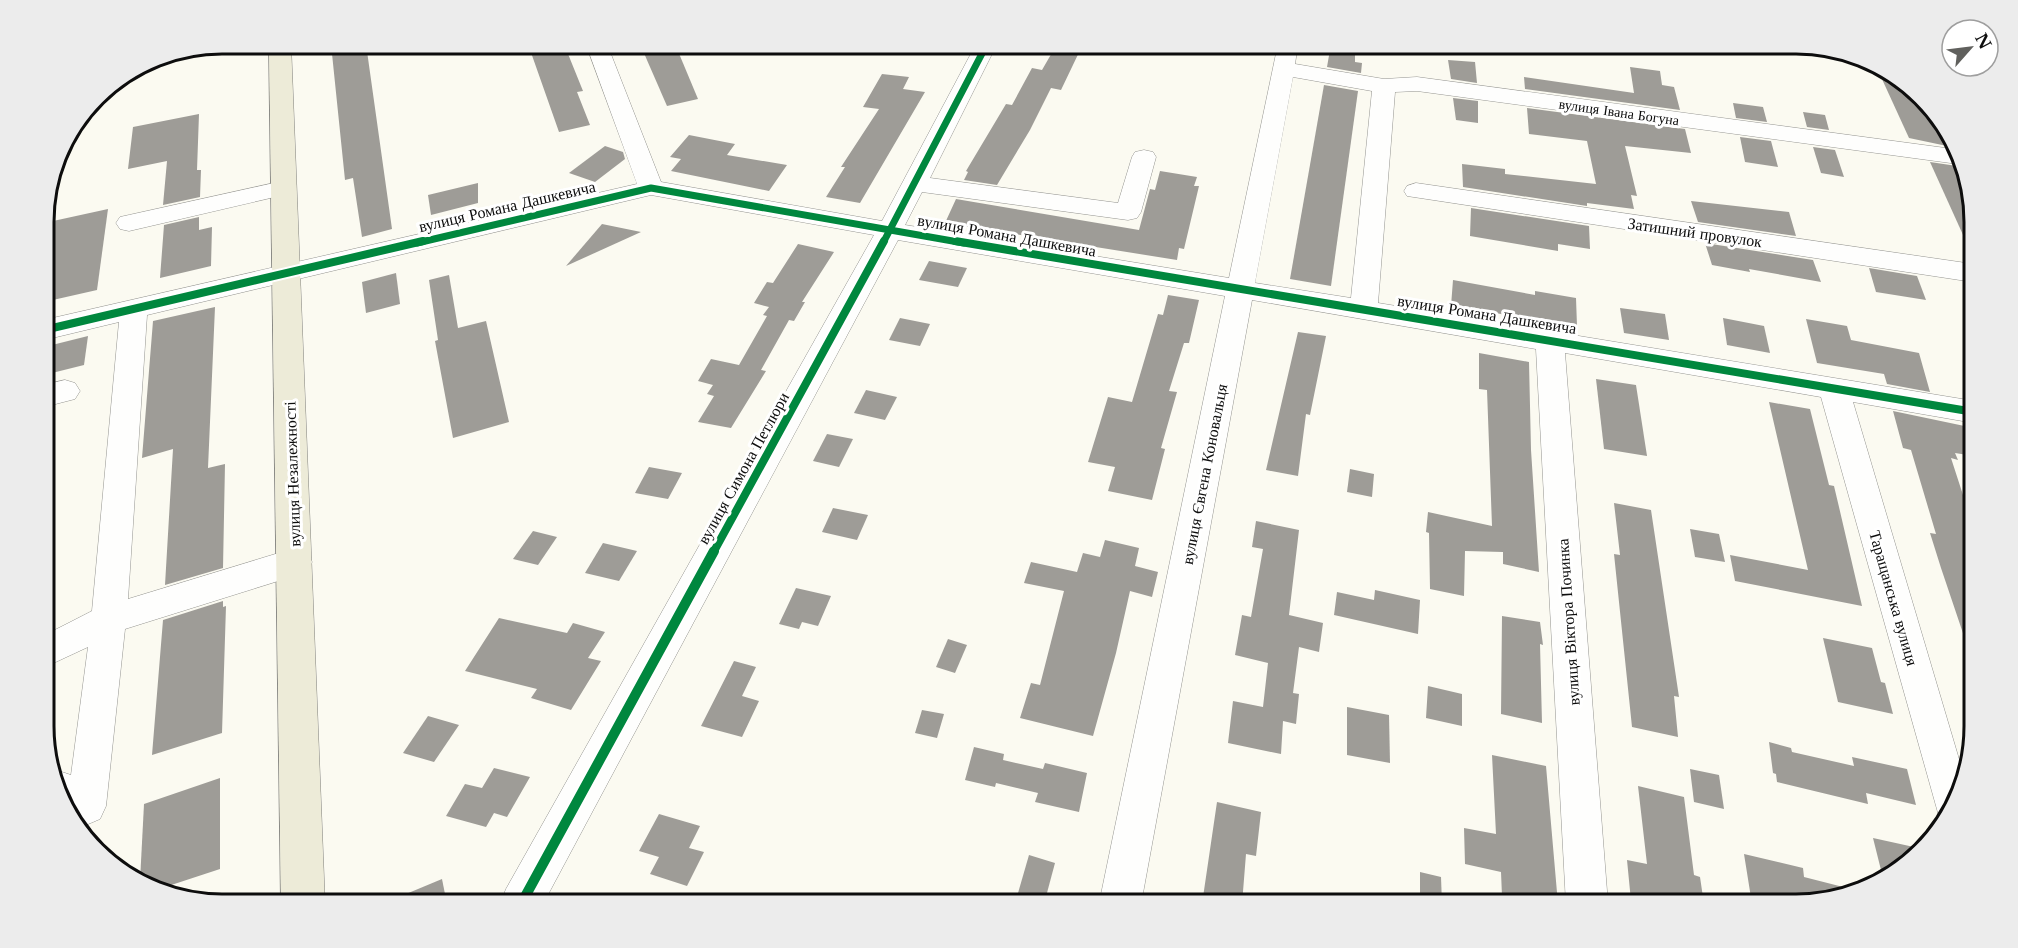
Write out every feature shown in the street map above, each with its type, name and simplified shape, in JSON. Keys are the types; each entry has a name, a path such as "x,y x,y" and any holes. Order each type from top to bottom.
{"main road":[{"name":"вулиця Незалежності","path":"280,54 303,894"}],"street":[{"path":"600,54 651,188"},
{"name":"вулиця Симона Петлюри","path":"526,894 890,230 982,54"},
{"name":"вулиця Івана Богуна","path":"1285,56 1384,86 1417,84 1950,156"},
{"name":"вулиця Євгена Коновальця","path":"1122,894 1285,56"},
{"path":"1365,310 1384,86"},
{"path":"914,183 1128,212 1144,158"},
{"path":"129,223 284,188"},
{"name":"вулиця Романа Дашкевича","path":"54,328 651,188 1240,290 1964,410"},
{"name":"Затишний провулок","path":"1416,191 1964,272"},
{"path":"70,795 86,806 109,619 134,309"},
{"name":"вулиця Віктора Починка","path":"1550,340 1586,894"},
{"name":"Таращанська вулиця","path":"1834,389 1949,794"},
{"path":"54,647 109,619 295,562"}],"building":[{"path":"332,54 367,54 392,229 362,237 353,178 345,180"},
{"path":"532,54 568,54 583,91 577,92 590,125 559,132"},
{"path":"644,54 679,54 698,99 667,106"},
{"path":"1051,54 1078,54 1061,90 1051,88 1030,130 997,185 964,180 968,172 966,171 1006,104 1012,105 1032,68 1042,70"},
{"path":"1329,54 1355,55 1355,62 1362,63 1361,73 1327,67"},
{"path":"1448,60 1475,62 1477,83 1451,79"},
{"path":"1630,67 1660,71 1662,85 1674,87 1680,110 1525,89 1524,77 1634,93"},
{"path":"882,74 909,77 903,89 925,92 860,203 826,197 845,167 841,167 879,109 863,107"},
{"path":"1882,78 1915,103 1945,146 1909,138"},
{"path":"1324,85 1358,91 1331,286 1290,279"},
{"path":"1453,98 1478,101 1478,123 1456,120"},
{"path":"1733,103 1763,107 1767,122 1736,118"},
{"path":"1527,108 1685,129 1691,153 1625,146 1637,196 1631,195 1634,209 1587,203 1587,206 1463,187 1462,164 1505,169 1505,174 1596,184 1587,141 1529,134"},
{"path":"1803,112 1825,115 1829,130 1807,127"},
{"path":"199,114 197,170 201,170 200,197 163,205 167,161 128,169 133,127"},
{"path":"689,135 735,144 727,155 787,165 769,191 671,171 681,159 670,157"},
{"path":"1740,137 1771,141 1778,167 1745,162"},
{"path":"605,146 623,152 625,159 595,182 569,173"},
{"path":"1813,147 1835,150 1844,177 1821,173"},
{"path":"1930,162 1953,165 1963,200 1964,237"},
{"path":"1160,171 1197,177 1194,186 1199,186 1184,249 1179,248 1177,260 945,223 956,199 1139,230 1150,189 1155,190"},
{"path":"478,183 478,203 431,215 428,195"},
{"path":"1691,201 1789,212 1796,236 1698,222"},
{"path":"1471,208 1589,226 1590,249 1558,244 1558,251 1470,236"},
{"path":"108,209 97,290 54,300 54,221"},
{"path":"199,217 199,230 212,227 211,266 160,278 164,225"},
{"path":"602,224 641,232 566,266"},
{"path":"1705,243 1813,260 1821,282 1712,265"},
{"path":"798,244 834,252 802,302 805,302 794,321 789,320 761,370 766,371 731,428 698,422 714,396 707,394 713,385 698,381 711,359 739,365 767,316 763,315 769,307 754,303 767,282 773,283"},
{"path":"929,261 967,268 958,287 919,280"},
{"path":"1869,268 1917,276 1926,300 1876,292"},
{"path":"396,273 400,304 366,313 362,282"},
{"path":"449,275 458,328 486,321 509,422 453,438 435,341 438,340 429,280"},
{"path":"1453,280 1535,295 1535,291 1576,298 1577,326 1451,306"},
{"path":"1168,295 1199,300 1189,343 1184,343 1169,391 1177,392 1161,448 1165,449 1152,500 1108,491 1115,467 1088,462 1108,397 1132,402 1158,314 1163,315"},
{"path":"215,307 208,468 225,464 223,568 165,585 173,449 142,458 153,321"},
{"path":"1620,308 1665,314 1669,340 1624,333"},
{"path":"900,318 930,324 920,346 889,340"},
{"path":"1723,318 1764,326 1770,353 1727,345"},
{"path":"1806,319 1847,326 1851,340 1919,353 1930,392 1887,384 1884,374 1817,363"},
{"path":"1298,332 1326,336 1310,415 1306,414 1298,476 1266,470"},
{"path":"88,336 84,365 54,372 54,344"},
{"path":"1479,353 1529,362 1531,450 1539,572 1503,564 1503,552 1465,551 1464,596 1430,589 1429,533 1426,532 1428,512 1492,526 1487,390 1479,389"},
{"path":"1596,379 1636,385 1647,456 1604,449"},
{"path":"866,390 897,397 885,420 854,413"},
{"path":"1769,402 1810,409 1829,485 1834,486 1862,606 1735,581 1730,555 1808,570"},
{"path":"1893,411 1964,426 1964,454 1955,453 1958,460 1951,458 1964,498 1964,636 1930,533 1936,534 1911,450 1903,448"},
{"path":"827,434 853,439 839,467 813,461"},
{"path":"649,467 682,473 668,499 635,493"},
{"path":"1350,469 1374,474 1372,497 1347,492"},
{"path":"1614,503 1651,510 1679,697 1674,696 1678,737 1632,727 1614,554 1620,555"},
{"path":"833,508 868,515 857,540 822,532"},
{"path":"1256,521 1299,530 1289,615 1323,623 1319,652 1299,647 1293,693 1299,694 1296,724 1283,721 1281,754 1228,743 1233,701 1263,707 1268,663 1235,655 1242,615 1251,617 1263,549 1252,547"},
{"path":"1690,529 1719,534 1725,562 1695,557"},
{"path":"533,531 557,537 538,565 513,559"},
{"path":"1105,540 1139,548 1135,566 1158,572 1152,597 1130,591 1093,736 1020,718 1031,683 1040,685 1064,591 1024,583 1031,562 1077,572 1083,553 1100,557"},
{"path":"603,543 637,551 619,581 585,573"},
{"path":"796,588 831,596 818,626 802,622 799,629 779,624"},
{"path":"1375,590 1420,600 1418,634 1334,615 1337,592 1374,600"},
{"path":"223,601 223,607 226,606 222,733 152,755 163,620"},
{"path":"1502,616 1540,622 1543,645 1540,644 1542,723 1501,714"},
{"path":"499,618 567,633 573,623 605,632 588,658 601,661 571,710 531,698 537,689 465,671"},
{"path":"1823,638 1872,648 1893,714 1838,702"},
{"path":"948,639 967,645 955,673 936,667"},
{"path":"734,661 756,667 742,696 759,701 742,737 701,726"},
{"path":"1428,686 1462,694 1462,726 1426,718"},
{"path":"1347,707 1389,715 1390,763 1347,755"},
{"path":"922,710 944,714 937,738 915,733"},
{"path":"428,716 459,725 434,762 403,753"},
{"path":"1769,742 1791,748 1792,752 1854,766 1852,757 1907,769 1916,805 1866,793 1868,804 1777,782 1776,774 1773,773"},
{"path":"974,747 1004,754 1003,760 1043,769 1045,763 1087,773 1079,812 1035,802 1038,793 996,783 995,787 965,780"},
{"path":"1492,755 1546,766 1557,894 1502,894 1501,872 1465,864 1464,828 1496,834"},
{"path":"494,768 530,777 507,817 494,813 486,827 446,816 465,784 482,788"},
{"path":"1690,769 1719,775 1724,809 1694,802"},
{"path":"220,778 220,869 170,886 140,872 144,804"},
{"path":"1638,786 1684,797 1694,875 1700,877 1703,894 1630,894 1627,860 1647,864"},
{"path":"1217,802 1261,812 1256,856 1246,854 1243,894 1203,894"},
{"path":"659,814 700,826 689,848 704,852 687,886 650,874 659,857 639,851"},
{"path":"1873,838 1913,847 1898,859 1881,870"},
{"path":"1744,854 1803,868 1804,877 1843,887 1807,894 1750,894"},
{"path":"1029,855 1055,863 1047,894 1018,894"},
{"path":"1420,872 1441,877 1442,894 1420,894"},
{"path":"442,879 445,894 406,894"}],"cycle path":[{"path":"526,894 890,230 982,54"},
{"path":"54,328 651,188 911,234 1964,410"}]}
